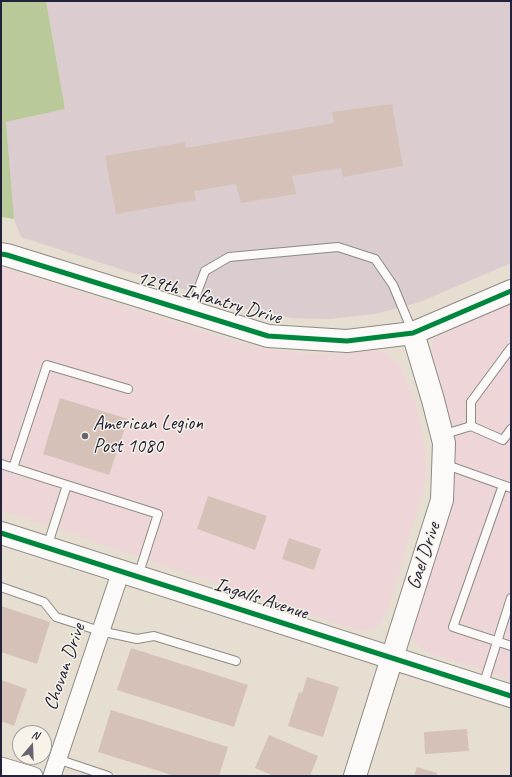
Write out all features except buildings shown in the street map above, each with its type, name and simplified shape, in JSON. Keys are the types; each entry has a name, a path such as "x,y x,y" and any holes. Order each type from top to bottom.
{"street":[{"name":"129th Infantry Drive","path":"1,254 6,254 268,336 347,341 413,333 511,291"},
{"name":"Gael Drive","path":"355,776 442,500 444,443 413,333"},
{"name":"Ingalls Avenue","path":"1,533 511,696"},
{"name":"Chovan Drive","path":"52,776 100,631 129,574"},
{"path":"1,766 34,776"}],"lane":[{"path":"190,311 205,271 229,257 338,247 374,259 393,285 413,333"},
{"path":"471,426 471,402 511,348"},
{"path":"13,468 47,365 128,389"},
{"path":"442,436 471,426 503,440 511,429"},
{"path":"443,463 507,487 453,627 511,646"},
{"path":"1,464 158,514 129,574"},
{"path":"47,547 67,485"},
{"path":"1,587 44,602 56,617 100,631 137,639 154,636 236,661"},
{"path":"483,687 511,598"},
{"path":"57,759 108,776"}],"shaded area":[{"path":"46,1 511,1 511,263 420,302 375,314 329,319 291,318 241,308 21,237 14,219 6,122 65,109"},
{"path":"1,267 228,339 269,349 322,354 366,349 387,353 395,360 401,368 415,402 423,433 426,462 424,489 387,611 381,623 373,629 364,631 353,629 1,510"},
{"path":"511,300 511,679 433,654 420,648 415,643 411,625 453,486 455,461 450,425 429,359 434,338 443,329"}],"green space":[{"path":"1,1 46,1 65,109 6,122 14,219 1,217"}],"cycle path":[{"path":"1,254 268,336 347,341 413,333 511,291"},
{"path":"1,533 511,696"}],"place":[{"name":"American Legion Post 1080","path":"85,436"}]}
